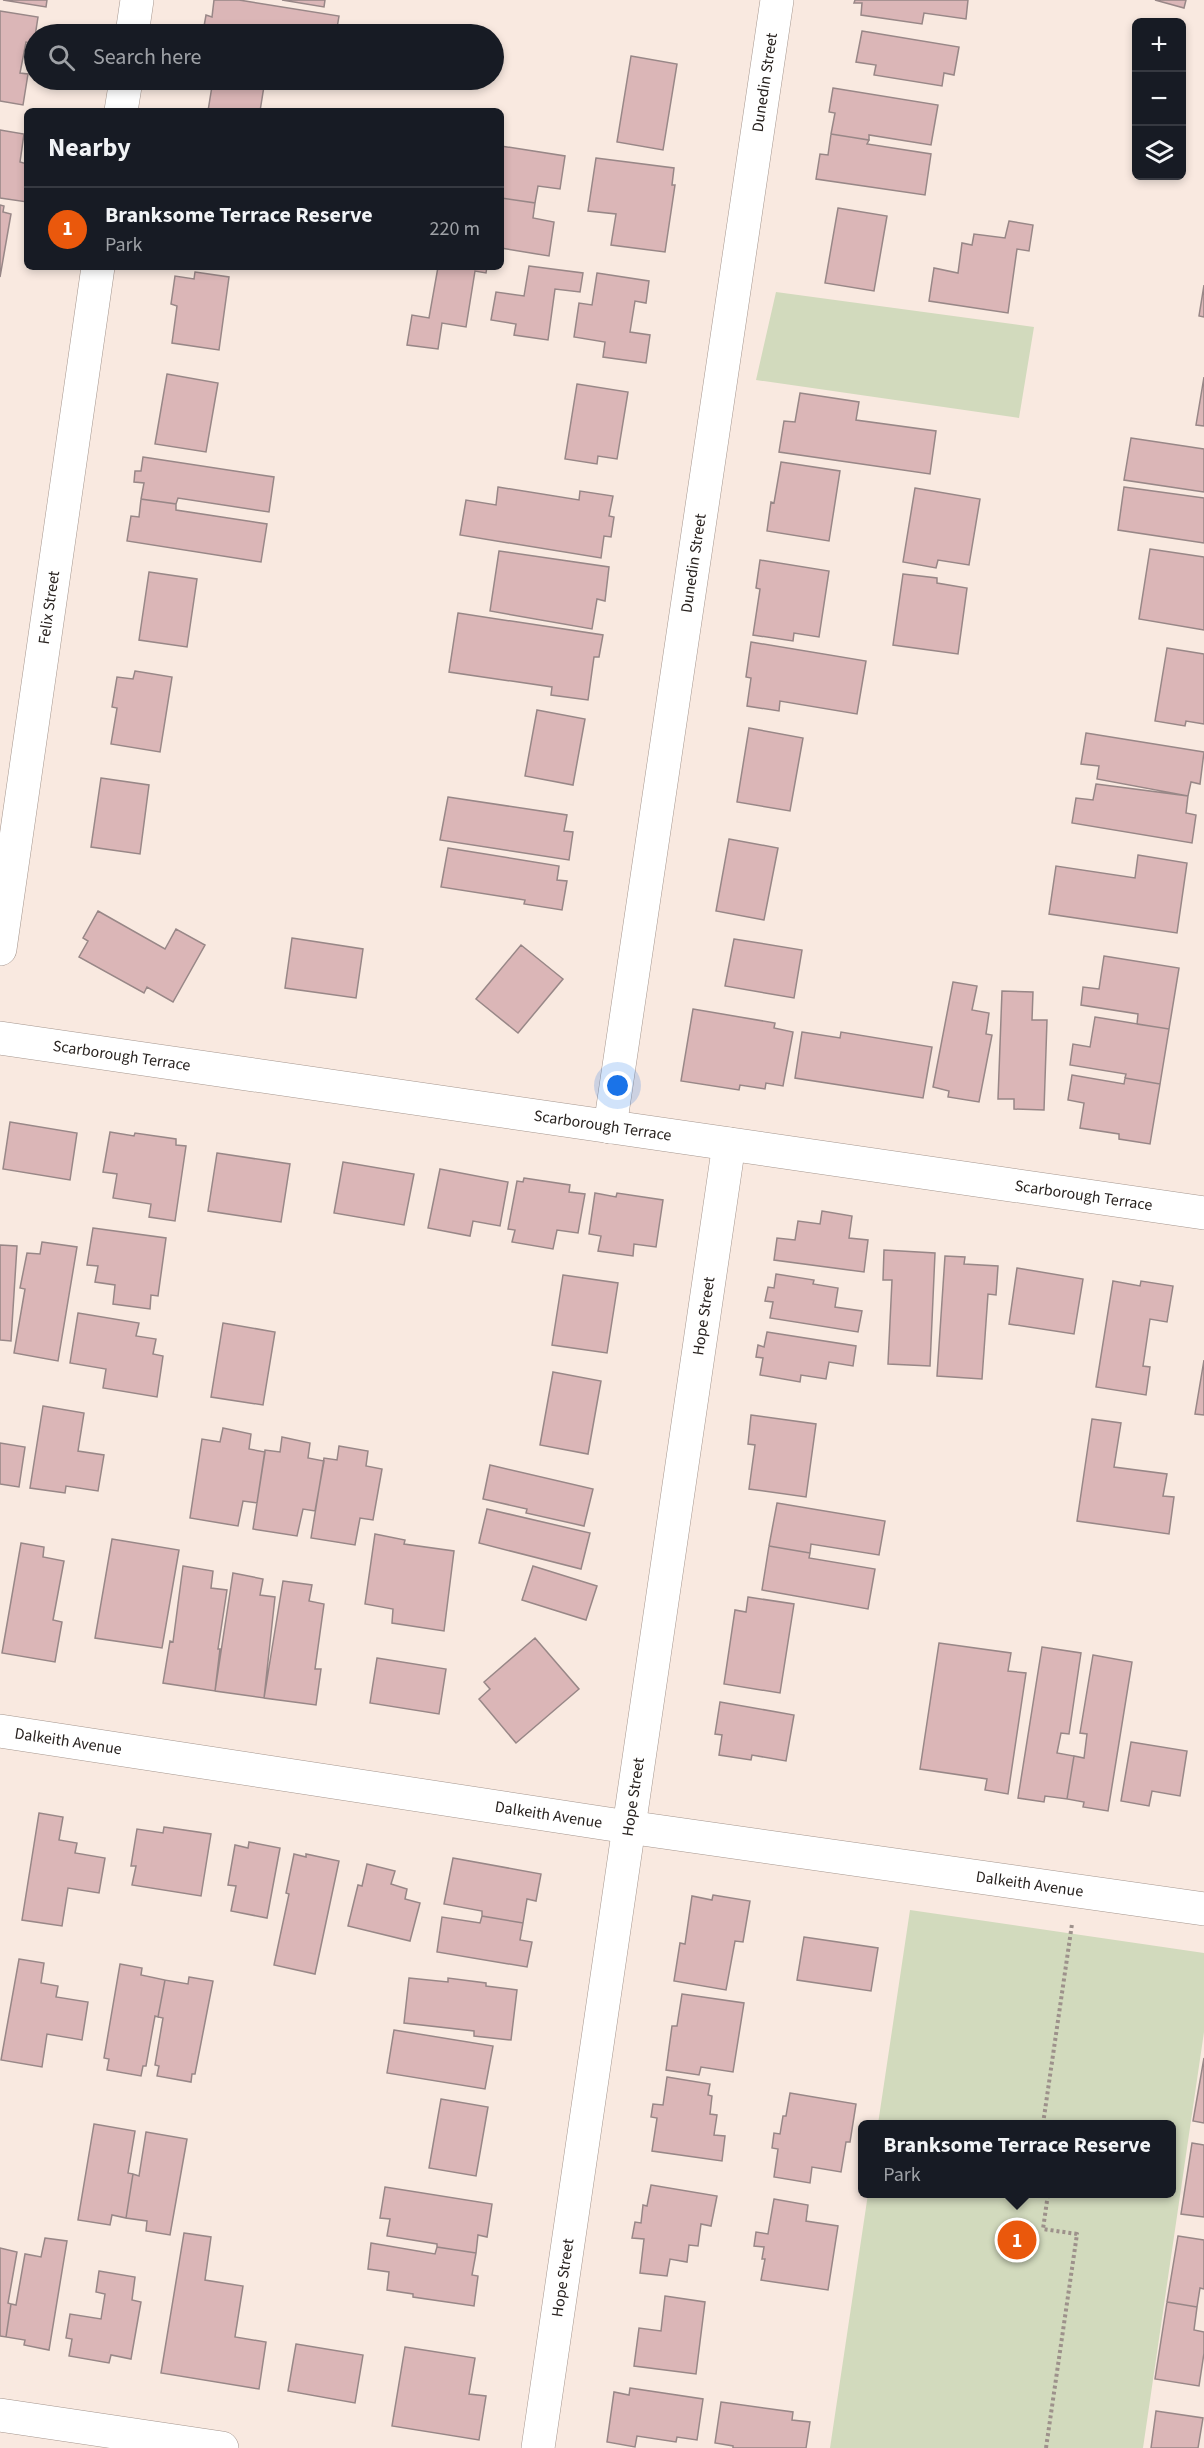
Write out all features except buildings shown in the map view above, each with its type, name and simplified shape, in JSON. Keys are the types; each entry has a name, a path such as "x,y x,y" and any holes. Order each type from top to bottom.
{"street":[{"path":"133,24 137,0"},
{"name":"Dunedin Street","path":"610,1127 777,0"},
{"path":"121,108 124,90"},
{"name":"Felix Street","path":"0,949 99,270"},
{"name":"Scarborough Terrace","path":"0,1038 1204,1214"},
{"name":"Hope Street","path":"538,2448 729,1144"},
{"name":"Dalkeith Avenue","path":"0,1731 628,1827 1204,1909"},
{"path":"0,2415 222,2448"}],"path":[{"path":"1043,2120 1077,1891"},
{"path":"1046,2448 1077,2234 1043,2229 1047,2198"}],"green space":[{"path":"776,292 1034,327 1019,418 756,380"},
{"path":"910,1910 1204,1953 1204,2032 1143,2448 830,2448 867,2198 1176,2198 1176,2120 879,2120"}],"place":[{"name":"Branksome Terrace Reserve","path":"1017,2240"}]}
